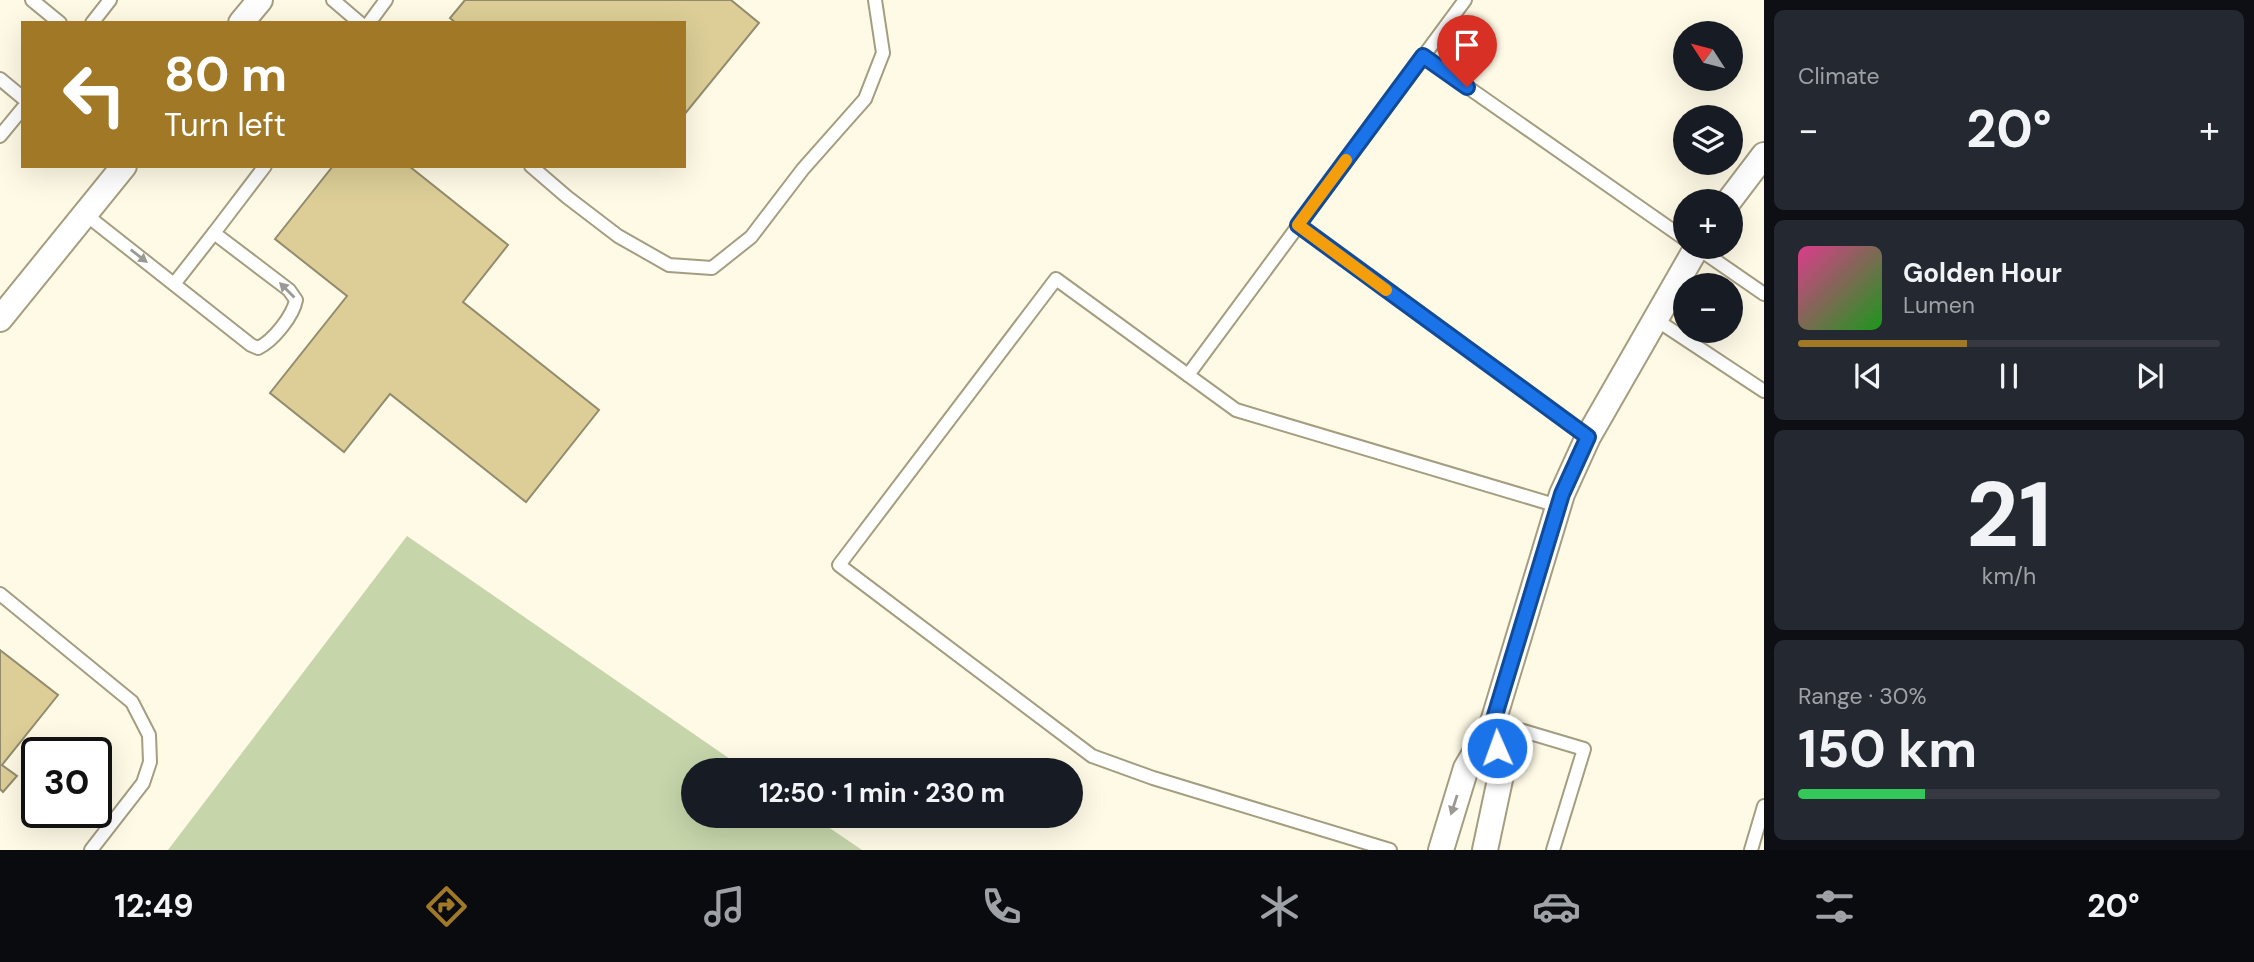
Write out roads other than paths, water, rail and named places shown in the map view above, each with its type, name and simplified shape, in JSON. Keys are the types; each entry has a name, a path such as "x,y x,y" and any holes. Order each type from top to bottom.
{"street":[{"path":"243,21 260,0"},
{"path":"1738,189 1764,155"},
{"path":"0,318 85,214 117,169"},
{"path":"1441,850 1466,768 1493,722 1558,506 1588,437 1690,259"},
{"path":"1485,850 1500,775 1493,722"}],"lane":[{"path":"32,0 58,21"},
{"path":"94,21 110,0"},
{"path":"333,0 358,21"},
{"path":"370,21 386,0"},
{"path":"533,168 618,236 669,265 712,268 751,237 803,169 865,99 883,53 875,0"},
{"path":"1188,375 1465,0"},
{"path":"1423,56 1673,231"},
{"path":"0,79 21,96"},
{"path":"0,136 21,110"},
{"path":"174,284 263,168"},
{"path":"85,214 258,348 267,344 294,308 296,300 289,290 214,233"},
{"path":"1298,225 1588,437"},
{"path":"1714,259 1764,293"},
{"path":"1390,850 1153,778 1092,756 839,565 1056,279 1236,410 1558,506"},
{"path":"1655,319 1764,391"},
{"path":"0,594 132,702 149,735 150,762 143,783 92,850"},
{"path":"1493,722 1584,749 1553,850"},
{"path":"1751,850 1764,806"}]}
